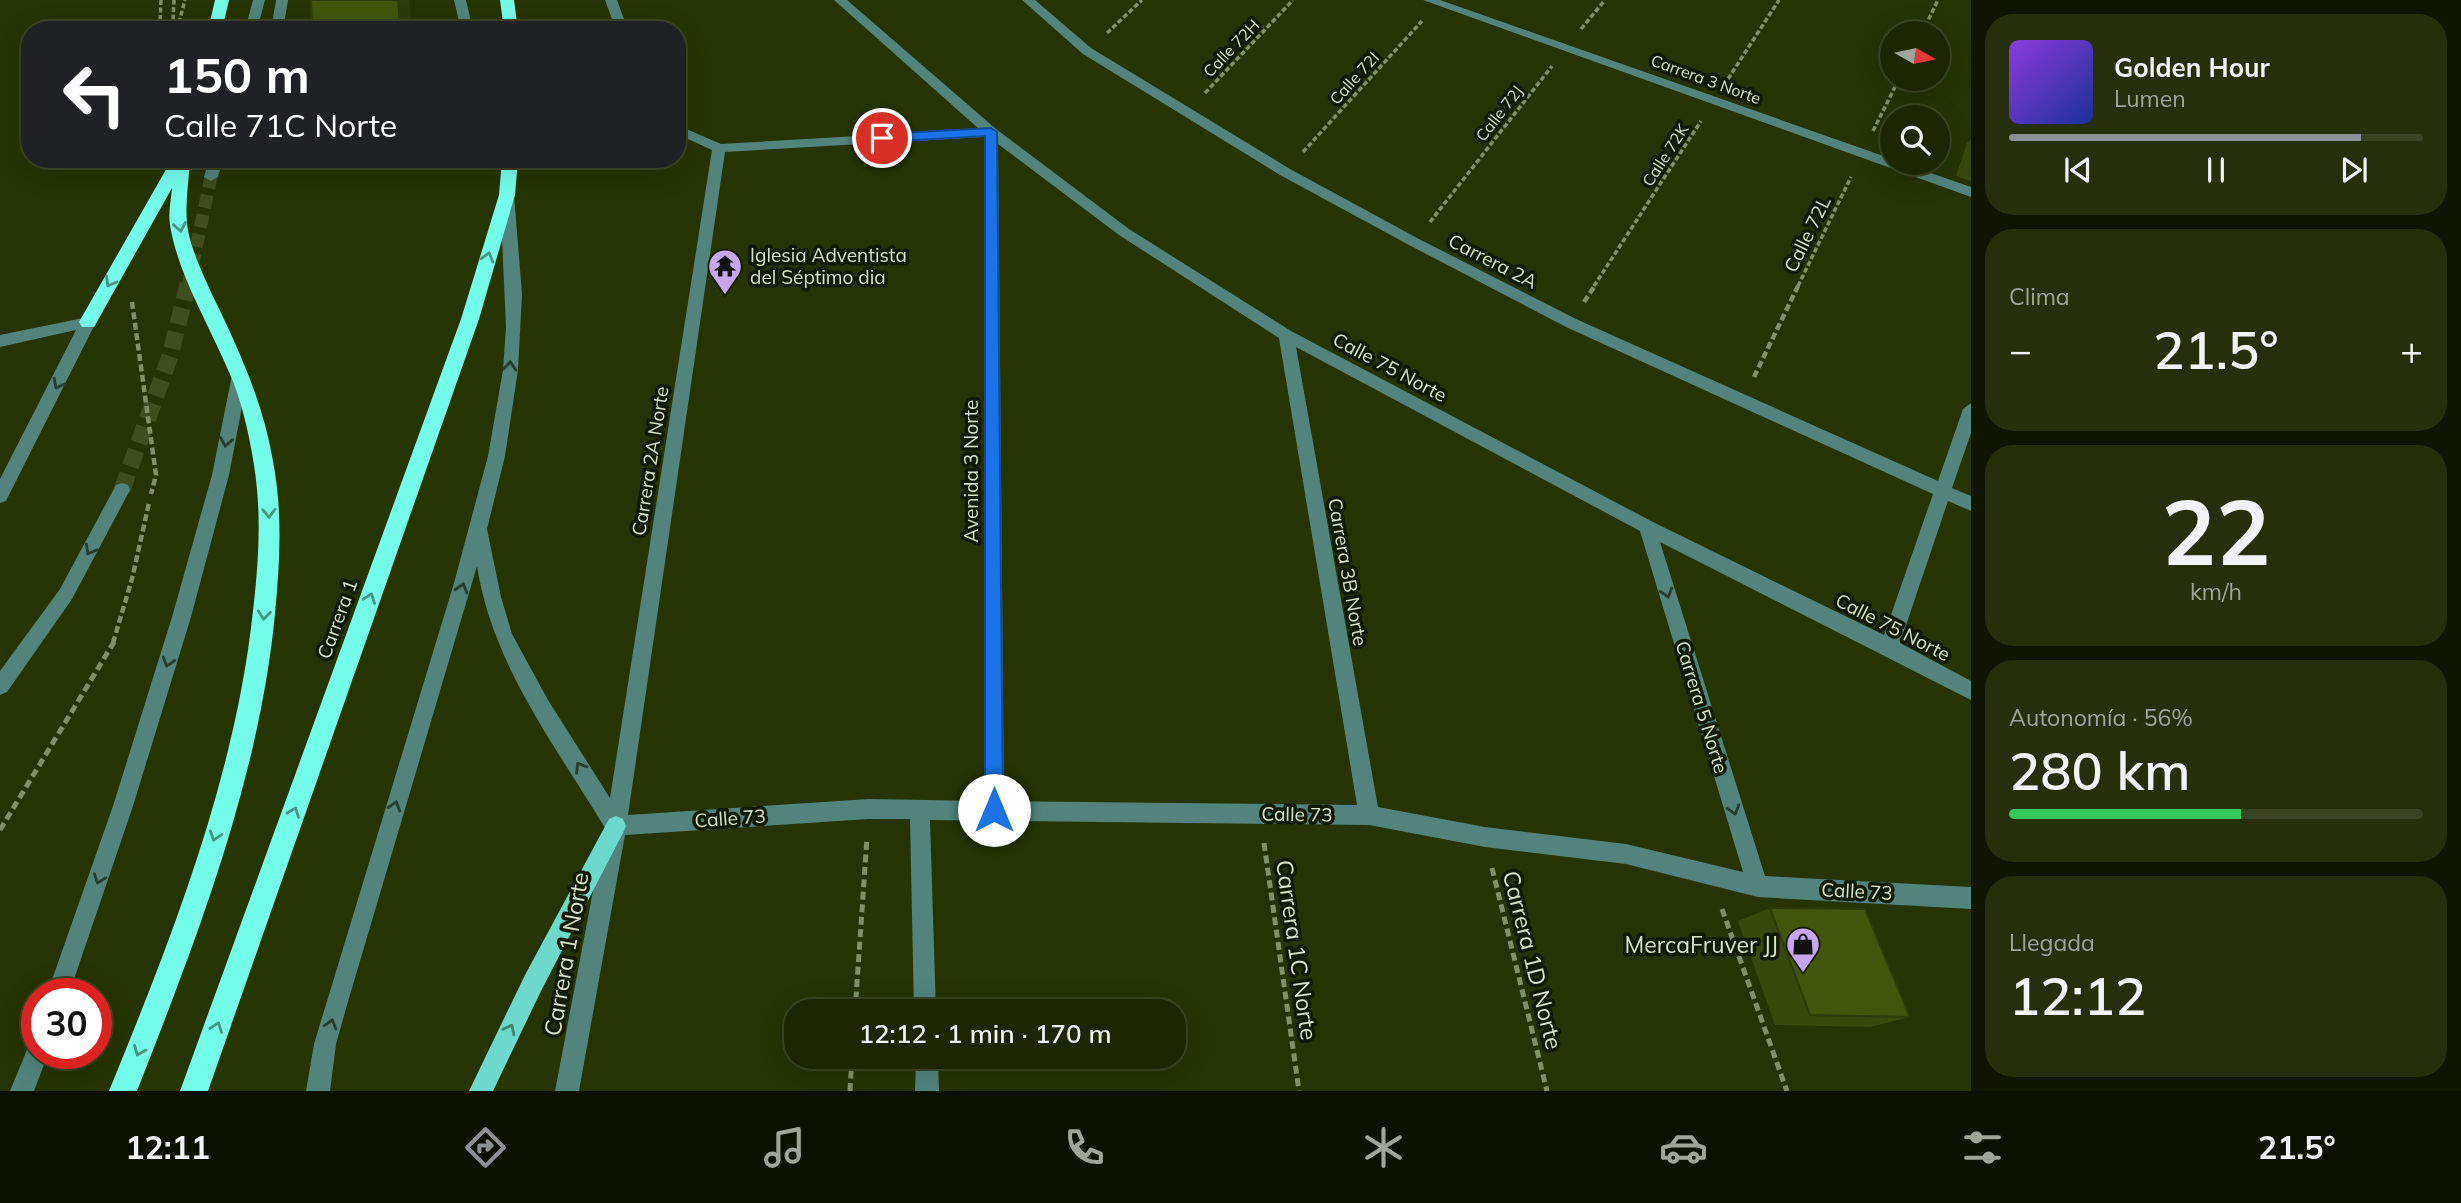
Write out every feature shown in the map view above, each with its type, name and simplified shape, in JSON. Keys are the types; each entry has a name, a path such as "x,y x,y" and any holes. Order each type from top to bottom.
{"highway":[{"path":"217,21 222,0"},
{"path":"507,0 510,21"},
{"path":"88,322 176,168"},
{"path":"123,1091 174,963 226,804 258,673 271,547 265,463 257,428 240,375 195,276 178,224 181,168"},
{"name":"Carrera 1","path":"194,1091 470,319 507,195 509,168"}],"main road":[{"path":"481,1091 533,983 616,826"}],"street":[{"path":"253,21 259,0"},
{"path":"278,21 282,0"},
{"path":"611,0 619,21"},
{"name":"Calle 75 Norte","path":"840,0 991,132 1124,232 1286,335 1647,527 1889,647 1971,691"},
{"name":"Carrera 2A","path":"1028,0 1087,51 1285,172 1414,242 1571,323 1971,504"},
{"name":"Carrera 3 Norte","path":"1434,2 1971,192"},
{"path":"686,133 719,148 991,132"},
{"name":"Avenida 3 Norte","path":"991,132 994,810"},
{"name":"Carrera 2A Norte","path":"616,826 719,148"},
{"path":"211,177 214,168"},
{"path":"318,1091 325,1044 351,953 480,527 508,392 514,329 515,296 507,195"},
{"path":"0,341 88,322"},
{"path":"0,496 88,322"},
{"name":"Carrera 3B Norte","path":"1286,335 1369,815"},
{"path":"64,978 123,807 186,600 218,486 240,375"},
{"path":"1889,647 1971,409"},
{"path":"0,686 66,594 122,490"},
{"path":"480,527 490,588 503,633 535,693 616,826"},
{"name":"Carrera 5 Norte","path":"1647,527 1758,886"},
{"name":"Calle 73","path":"616,826 869,809 1369,815 1485,837 1626,854 1758,886 1970,900"},
{"path":"920,809 925,999"},
{"name":"Carrera 1 Norte","path":"567,1091 616,826"},
{"path":"22,1091 30,1069"},
{"path":"927,1069 928,1091"}],"path":[{"path":"160,21 161,0"},
{"path":"173,21 174,0"},
{"path":"179,21 185,0"},
{"path":"1087,51 1142,0"},
{"name":"Calle 72H","path":"1187,112 1293,0"},
{"name":"Calle 72J","path":"1414,242 1605,0"},
{"name":"Calle 72K","path":"1571,323 1779,0"},
{"path":"1928,21 1938,0"},
{"name":"Calle 72I","path":"1285,172 1434,2"},
{"name":"Calle 72L","path":"1741,402 1893,91"},
{"path":"856,999 869,809"},
{"name":"Carrera 1C Norte","path":"1260,814 1299,1091"},
{"name":"Carrera 1D Norte","path":"1485,837 1547,1091"},
{"path":"1710,875 1787,1091"},
{"path":"850,1091 851,1069"}],"building":[{"path":"311,0 398,0 400,21 312,21"},
{"path":"1770,908 1865,909 1910,1017 1810,1015"}],"tunnel":[{"path":"188,286 211,177"},
{"path":"122,490 170,356 188,284"}],"place":[{"name":"Iglesia Adventista del Séptimo dia","path":"725,296"},
{"name":"MercaFruver JJ","path":"1803,974"}],"route":[{"path":"882,138 991,132 994,810"}]}
